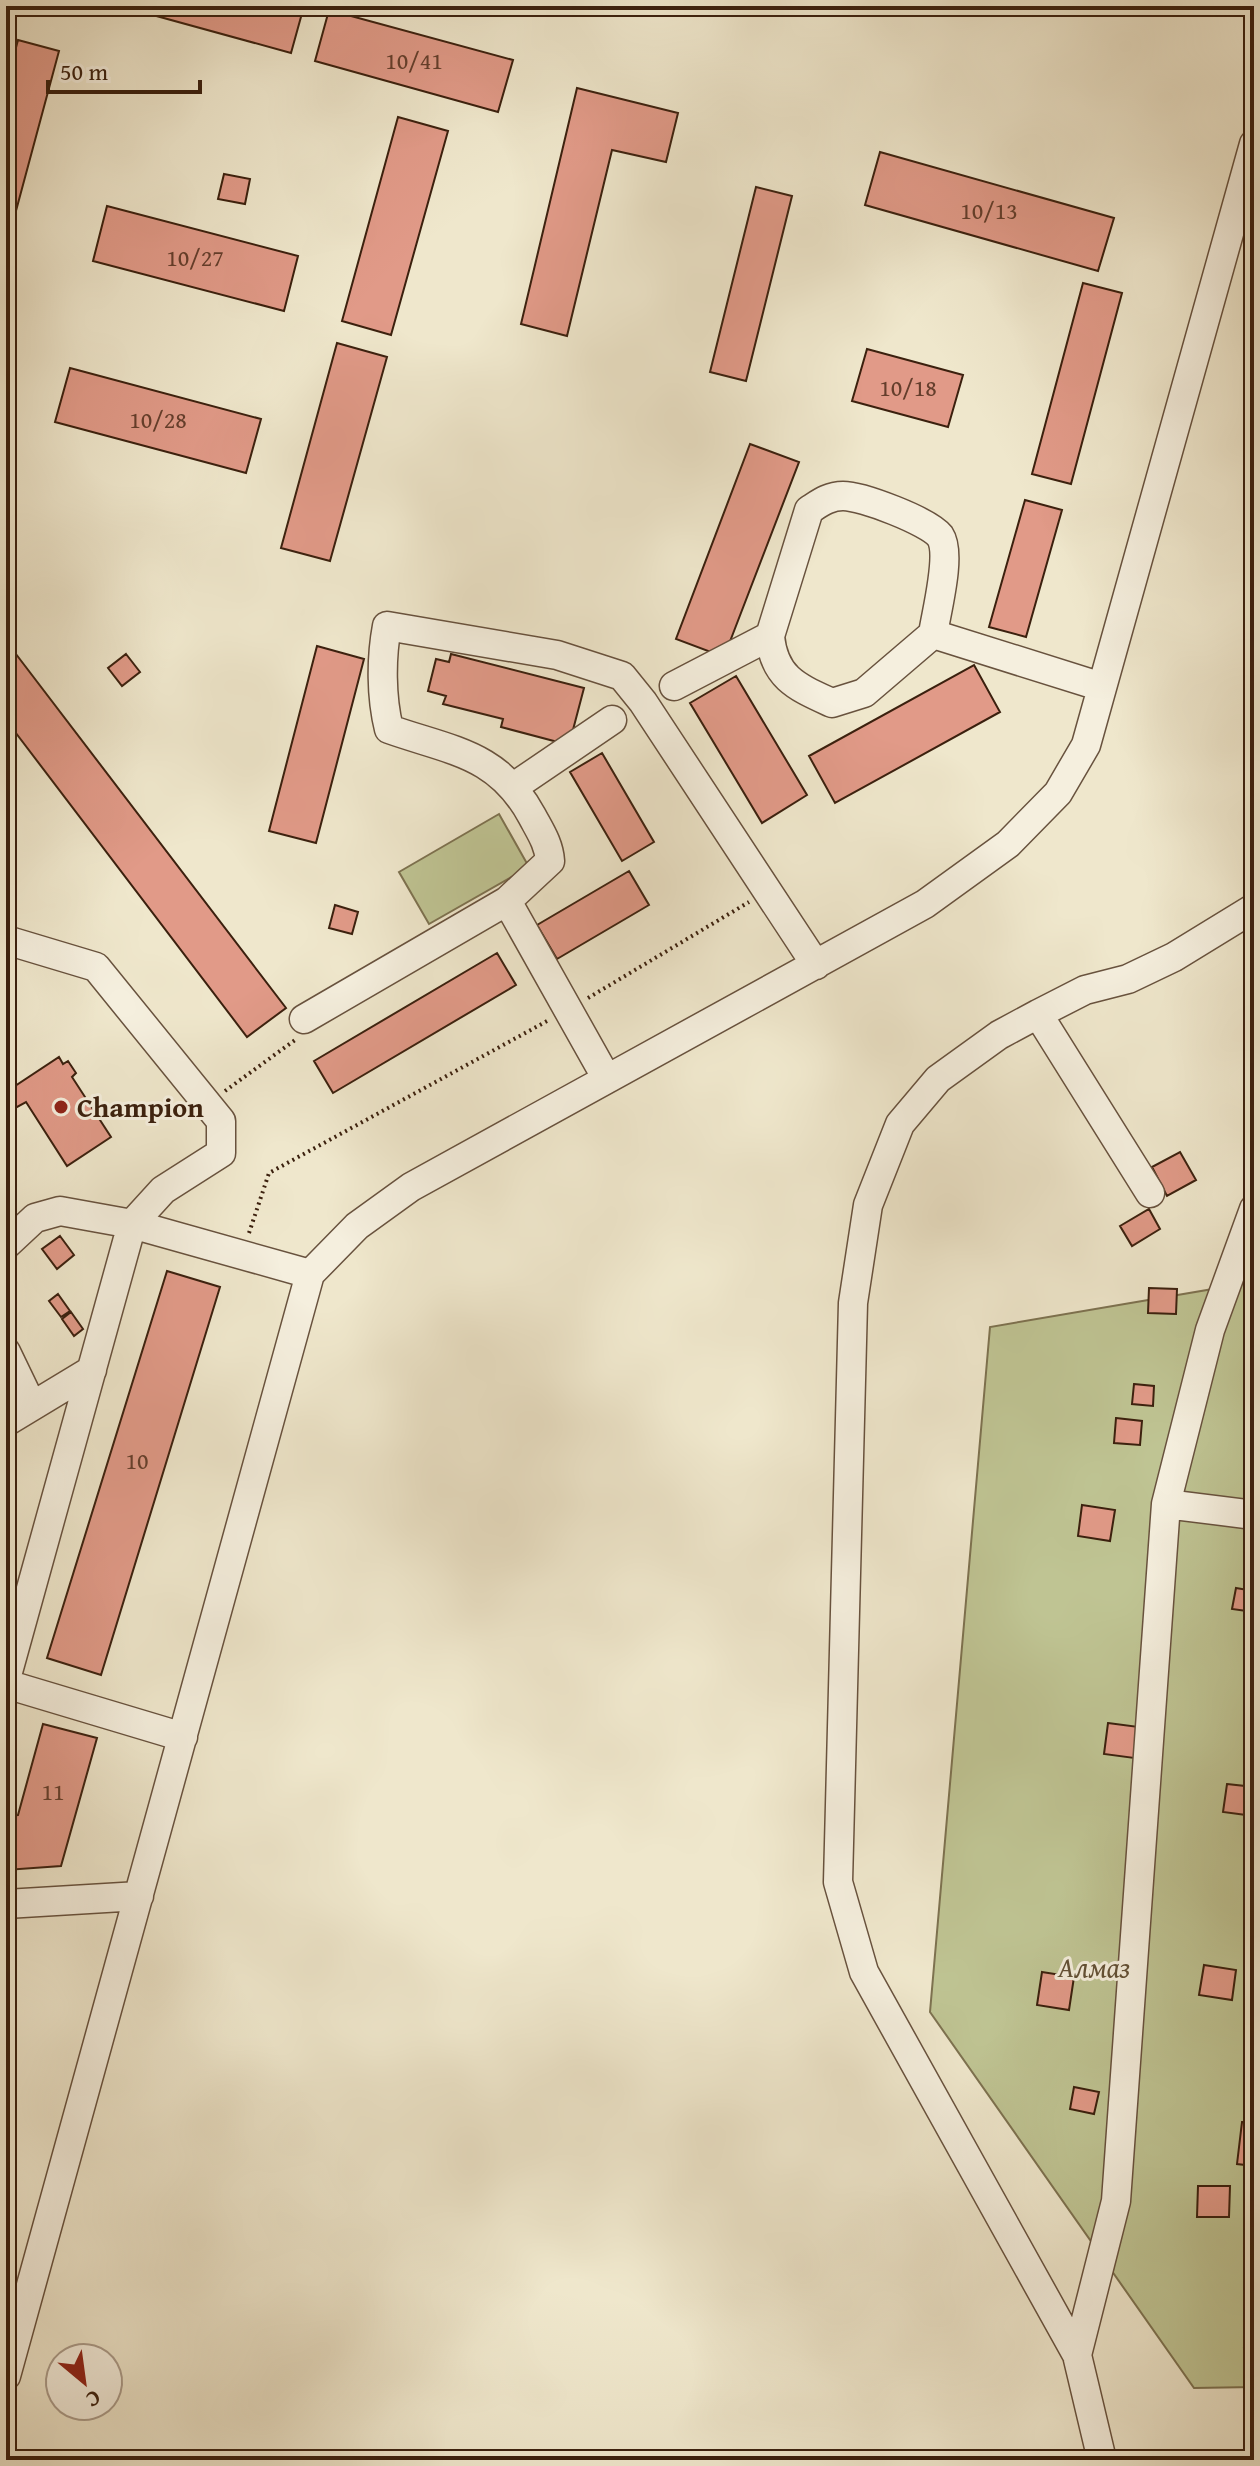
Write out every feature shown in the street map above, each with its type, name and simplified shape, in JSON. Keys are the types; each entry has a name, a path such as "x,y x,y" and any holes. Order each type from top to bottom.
{"street":[{"path":"6,2376 310,1274 357,1226 411,1187 925,904 1008,844 1058,793 1086,745 1254,144"},
{"path":"844,496 915,519 940,537 945,556 933,634 864,693 832,703 792,684 772,656 770,636 809,510 825,499 844,496"},
{"path":"304,1019 507,901 550,861 549,847 515,786 482,761 389,729 385,710 384,643 387,626 557,655 622,676 643,702 816,965"},
{"path":"933,634 1102,687"},
{"path":"674,686 770,636"},
{"path":"515,786 612,720"},
{"path":"507,901 607,1079"},
{"path":"1102,2460 1077,2355 864,1972 838,1882 853,1303 868,1205 900,1124 938,1079 999,1035 1085,990 1128,979 1174,957 1254,908"},
{"path":"6,940 96,967 221,1121 221,1153 163,1190 132,1224 6,1682 183,1737"},
{"path":"1038,1014 1150,1193"},
{"path":"1077,2355 1116,2201 1166,1504 1210,1330 1254,1209"},
{"path":"6,1245 35,1218 60,1211 132,1224 310,1274"},
{"path":"6,1352 32,1406"},
{"path":"6,1422 92,1370"},
{"path":"1166,1504 1254,1515"},
{"path":"6,1904 139,1896"}],"path":[{"path":"241,1255 269,1173 568,1010 768,890"},
{"path":"207,1104 294,1043 304,1019"}],"green space":[{"path":"499,814 529,867 429,924 399,872"},
{"name":"Алмаз","path":"1254,1282 1254,2387 1194,2388 930,2012 990,1327"}],"building":[{"path":"120,6 304,6 291,53"},
{"path":"329,10 513,60 498,112 315,61"},
{"path":"18,40 59,51 6,248 6,85"},
{"path":"577,88 678,113 666,162 612,150 567,336 521,324"},
{"path":"398,117 448,131 391,335 342,321"},
{"path":"880,152 1114,218 1098,271 865,205"},
{"path":"224,174 250,179 245,204 218,199"},
{"path":"756,187 792,196 746,381 710,372"},
{"path":"107,206 298,256 284,311 93,261"},
{"path":"1083,283 1122,293 1071,484 1032,474"},
{"path":"337,343 387,357 330,561 281,548"},
{"path":"867,349 963,375 948,427 852,401"},
{"path":"70,368 261,419 246,473 55,422"},
{"path":"750,444 799,462 724,657 676,639"},
{"path":"1025,500 1062,510 1026,637 989,627"},
{"path":"6,641 286,1008 247,1037 6,720"},
{"path":"317,646 364,659 316,843 269,831"},
{"path":"126,654 140,672 122,686 108,668"},
{"path":"451,654 584,688 569,745 501,727 503,719 443,704 446,696 428,691 436,659 449,662"},
{"path":"974,665 1000,712 835,803 809,756"},
{"path":"736,676 807,795 762,823 690,703"},
{"path":"602,753 654,842 622,861 570,772"},
{"path":"629,871 649,905 557,959 537,925"},
{"path":"335,905 358,912 352,934 329,928"},
{"path":"497,953 516,985 333,1093 314,1061"},
{"name":"Champion","path":"59,1057 63,1064 68,1061 76,1073 72,1077 111,1137 67,1166 26,1102 6,1113 6,1092"},
{"path":"1180,1152 1196,1180 1167,1196 1152,1167"},
{"path":"1149,1209 1160,1229 1132,1246 1120,1226"},
{"path":"60,1236 74,1255 57,1269 42,1249"},
{"path":"167,1271 220,1287 101,1675 47,1658"},
{"path":"1149,1288 1177,1289 1176,1314 1148,1313"},
{"path":"58,1294 70,1311 61,1317 49,1301"},
{"path":"71,1312 83,1329 74,1336 62,1319"},
{"path":"1134,1384 1154,1386 1153,1406 1132,1404"},
{"path":"1116,1418 1142,1421 1140,1445 1114,1443"},
{"path":"1082,1505 1115,1510 1110,1541 1078,1536"},
{"path":"1236,1588 1254,1591 1254,1612 1232,1609"},
{"path":"1108,1723 1139,1727 1134,1758 1104,1754"},
{"path":"43,1724 97,1738 61,1866 6,1870 6,1816 18,1815"},
{"path":"1227,1784 1254,1787 1254,1816 1223,1812"},
{"path":"1254,1911 1254,1940 1247,1939"},
{"path":"1204,1965 1236,1970 1232,2000 1199,1995"},
{"path":"1042,1972 1074,1977 1069,2010 1037,2005"},
{"path":"1074,2087 1099,2092 1094,2114 1070,2109"},
{"path":"1242,2122 1254,2123 1254,2166 1237,2164"},
{"path":"1198,2186 1230,2186 1229,2217 1197,2217"},
{"path":"1246,2318 1254,2318 1254,2347 1244,2347"}],"place":[{"name":"Champion","path":"61,1107"}]}
